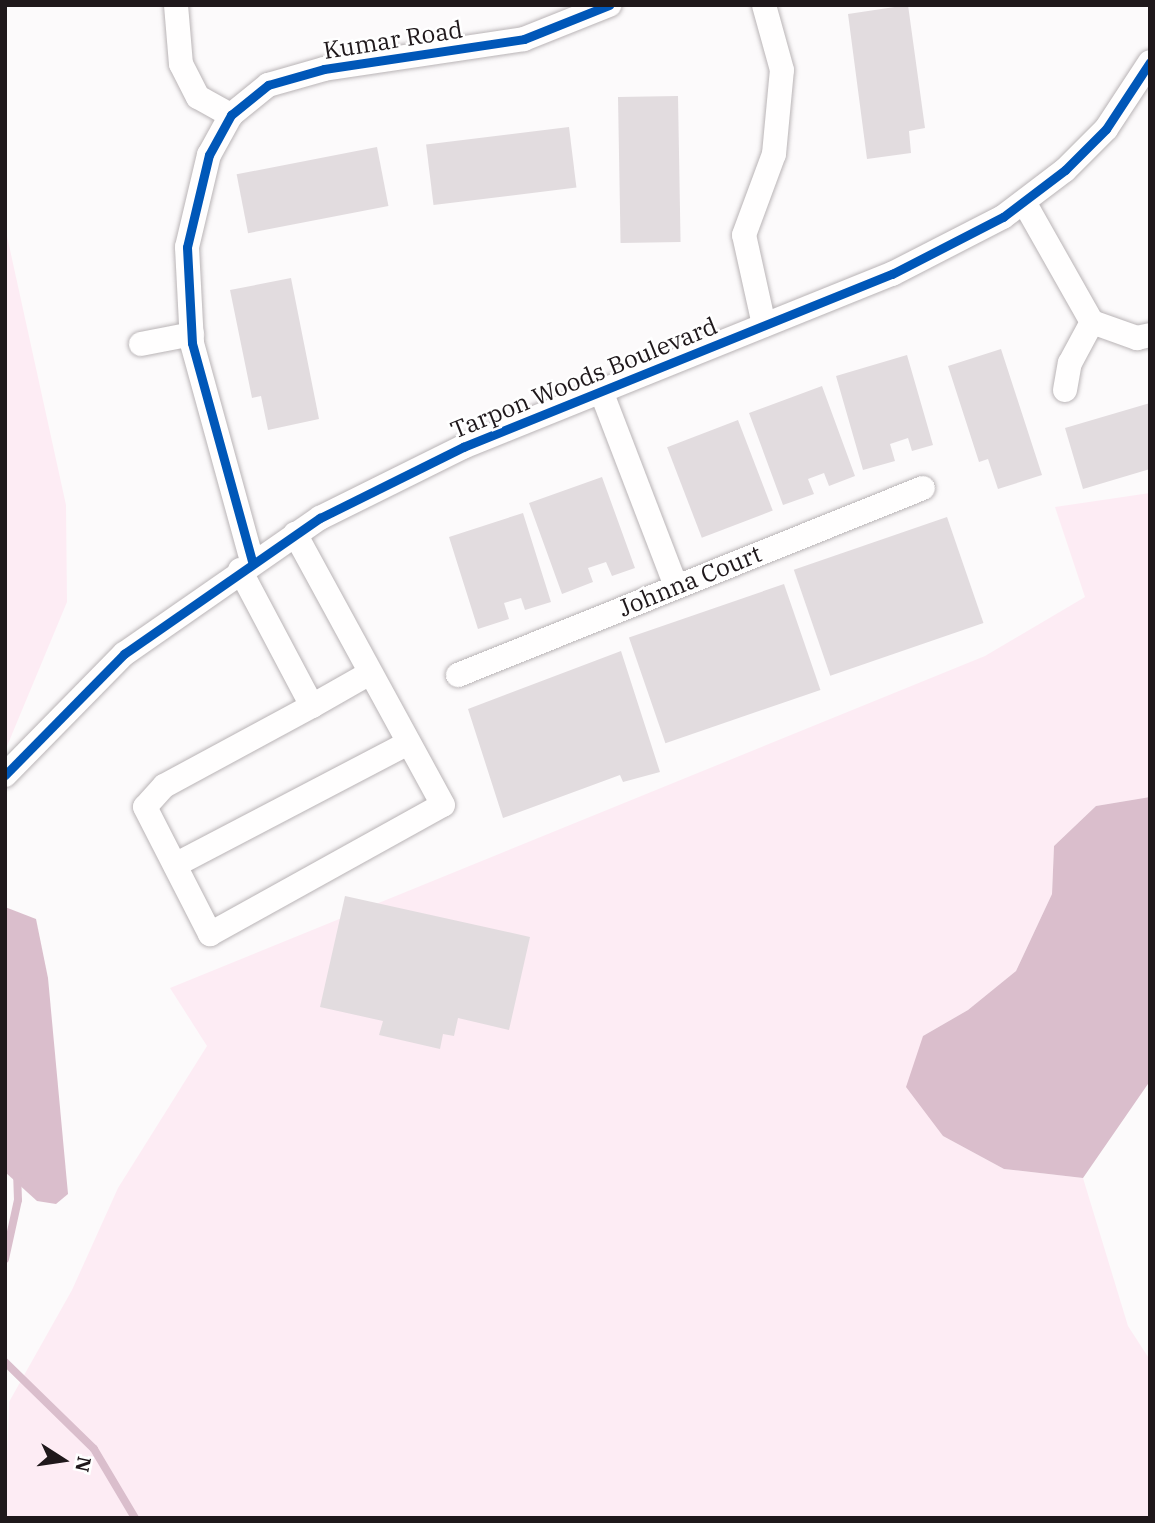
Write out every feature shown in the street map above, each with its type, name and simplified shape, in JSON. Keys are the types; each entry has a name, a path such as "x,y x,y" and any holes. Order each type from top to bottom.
{"street":[{"path":"176,5 181,64 198,97 231,115"},
{"name":"Kumar Road","path":"312,706 246,565 192,334 187,247 209,155 231,115 268,85 324,69 524,39 609,5"},
{"path":"764,5 782,70 774,154 744,235 764,326"},
{"name":"Tarpon Woods Boulevard","path":"5,775 124,654 246,565 295,534 463,447 892,274 1024,202 1065,170 1106,129 1150,62"},
{"path":"1024,202 1092,322 1137,338 1150,335"},
{"path":"1065,390 1070,363 1092,322"},
{"path":"141,344 192,334"},
{"path":"601,391 676,586"},
{"name":"Johnna Court","path":"458,675 923,488"},
{"path":"295,534 443,805 210,934 145,807 164,786 370,673"},
{"path":"175,865 408,743"}],"shaded area":[{"path":"5,227 66,505 67,602 5,751"},
{"path":"1150,493 1150,797 1096,806 1054,846 1052,894 1016,971 968,1010 923,1036 943,1136 1004,1169 1083,1178 1128,1326 1150,1360 1150,1518 5,1518 9,1402 72,1290 118,1188 207,1046 170,988 985,656 1085,597 1055,507"},
{"path":"1150,797 1150,1081 1083,1178 1004,1169 943,1136 906,1087 923,1036 968,1010 1016,971 1052,894 1054,846 1096,806"},
{"path":"5,907 36,919 48,978 68,1194 56,1204 37,1201 5,1172"}],"building":[{"path":"908,5 925,128 909,131 911,153 867,159 848,14"},
{"path":"678,96 681,242 621,243 618,97"},
{"path":"569,127 576,188 434,205 426,145"},
{"path":"377,147 388,206 248,233 237,174"},
{"path":"291,278 319,419 268,430 261,396 252,398 230,290"},
{"path":"1001,349 1042,475 998,489 988,459 979,462 948,366"},
{"path":"907,355 933,445 912,451 908,438 890,444 895,461 863,470 836,376"},
{"path":"822,386 855,476 829,486 824,473 808,479 814,494 783,505 749,413"},
{"path":"1150,403 1150,469 1083,489 1065,428"},
{"path":"738,420 773,511 702,538 667,447"},
{"path":"602,477 635,568 612,576 606,562 588,568 593,582 562,594 529,503"},
{"path":"523,513 551,602 525,610 521,598 504,603 509,619 478,629 449,537"},
{"path":"947,517 983,623 830,676 794,570"},
{"path":"784,584 820,690 665,743 629,637"},
{"path":"621,651 660,772 623,782 620,775 503,818 468,709"},
{"path":"345,896 530,937 509,1030 458,1018 454,1036 443,1034 440,1049 379,1035 383,1021 320,1007"}],"waterway":[{"path":"5,1259 18,1200 17,1176"},
{"path":"5,1362 94,1449 135,1518"}],"cycle path":[{"path":"252,561 192,343 187,247 209,155 231,115 268,85 324,69 524,39 609,5"},
{"path":"5,775 124,654 320,518 463,447 892,274 1003,217 1065,170 1106,129 1150,62"}]}
